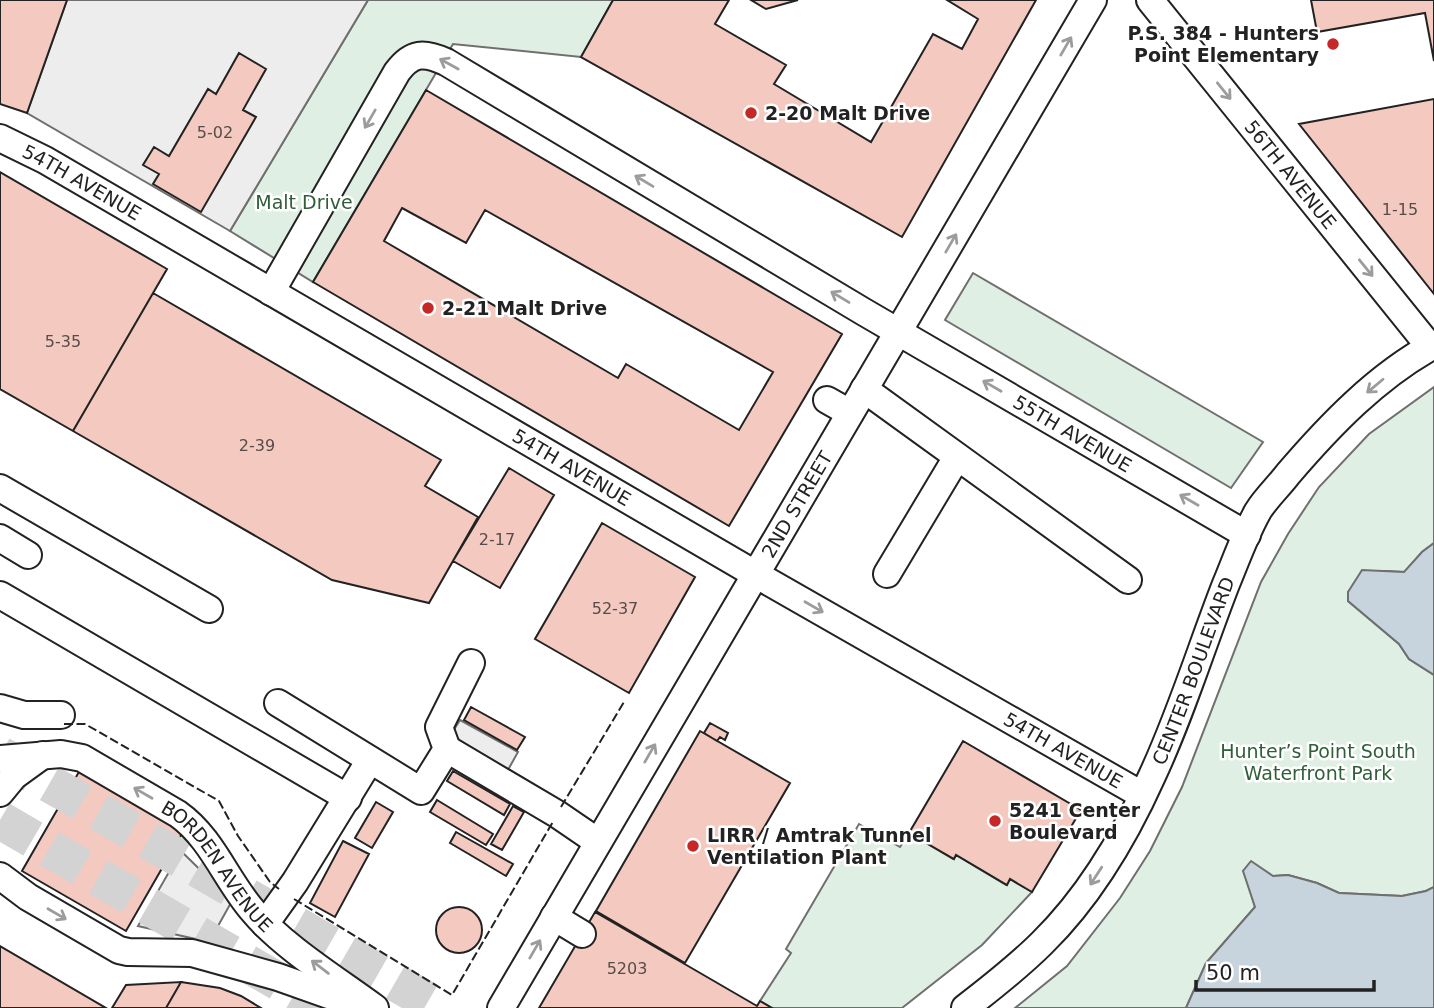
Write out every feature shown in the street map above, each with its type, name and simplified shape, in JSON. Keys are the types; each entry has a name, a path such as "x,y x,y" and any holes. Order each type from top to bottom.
{"street":[{"name":"2ND STREET","path":"501,1008 1093,0"},
{"name":"56TH AVENUE","path":"1150,0 1432,346"},
{"path":"271,292 397,72 406,61 416,56 430,55 899,331"},
{"name":"54TH AVENUE","path":"0,138 45,160 755,574 1142,795"},
{"name":"55TH AVENUE","path":"899,331 1247,535"},
{"name":"CENTER BOULEVARD","path":"965,1008 1035,950 1073,908 1106,860 1142,795 1183,702 1217,607 1259,509 1310,449 1361,398 1406,360 1432,346"},
{"path":"864,389 1128,579"},
{"path":"827,400 850,413"},
{"path":"887,573 957,457"},
{"path":"0,488 209,609"},
{"path":"0,538 28,555"},
{"path":"0,596 348,798"},
{"path":"471,663 439,727 447,749 557,814 598,842"},
{"path":"278,703 421,791 447,749"},
{"path":"0,708 24,715 61,715"},
{"path":"0,793 14,776 44,754"},
{"name":"BORDEN AVENUE","path":"0,759 70,754 82,758 189,822 206,842 232,885 265,924 375,1008"},
{"path":"265,924 295,882 370,760"},
{"path":"0,876 28,897 119,950 177,951 208,956 367,1008"},
{"path":"554,917 582,934"}],"green space":[{"name":"Malt Drive","path":"368,0 613,0 581,57 453,44 313,282 230,231"},
{"path":"973,273 1263,442 1231,488 945,320"},
{"name":"Hunter’s Point South Waterfront Park","path":"1434,387 1434,543 1422,552 1405,572 1385,571 1348,592 1348,601 1399,644 1409,659 1434,675 1434,887 1402,896 1339,893 1317,883 1288,875 1273,876 1244,871 1255,907 1206,963 1186,1008 1015,1008 1067,966 1120,898 1150,851 1182,787 1261,582 1319,487 1369,434"},
{"path":"859,824 900,847 909,833 953,859 956,855 1006,885 1010,879 1032,892 982,945 902,1008 772,1008 760,1001 791,953 786,949"}],"shaded area":[{"path":"67,0 368,0 230,231 27,113"},
{"path":"1434,543 1434,675 1409,659 1399,644 1348,601 1348,592 1362,570 1404,572"},
{"path":"460,720 518,752 499,786 440,752"},
{"path":"181,851 232,901 209,942 138,926"},
{"path":"1251,861 1273,876 1288,875 1317,883 1339,893 1402,896 1434,887 1434,1008 1186,1008 1206,963 1255,907 1243,871"}],"building":[{"path":"0,0 67,0 27,113 0,104"},
{"name":"2-20 Malt Drive","path":"613,0 729,0 715,24 786,65 774,84 871,142 933,34 962,49 978,19 947,0 1036,0 902,237 581,57"},
{"path":"751,0 798,0 766,9"},
{"name":"P.S. 384 - Hunters Point Elementary","path":"1311,0 1434,0 1434,61 1425,13 1317,32"},
{"path":"239,53 266,69 243,110 256,117 201,212 153,184 159,174 143,165 154,147 169,156 208,89 216,94"},
{"name":"2-21 Malt Drive","path":"426,90 842,334 729,526 313,282","holes":["402,208 466,243 485,210 773,372 739,430 626,364 618,378 384,241"]},
{"path":"1434,99 1434,294 1299,124"},
{"path":"0,172 167,269 73,431 0,389"},
{"path":"153,293 441,460 425,486 478,517 429,603 332,580 73,431"},
{"path":"509,468 554,495 500,588 453,561"},
{"path":"602,523 695,577 629,693 535,639"},
{"path":"471,707 525,737 517,750 464,720"},
{"path":"710,723 728,733 725,740 720,737 717,741 704,733"},
{"name":"LIRR / Amtrak Tunnel Ventilation Plant","path":"700,731 790,783 685,963 596,911"},
{"name":"5241 Center Boulevard","path":"963,741 1081,810 1032,892 1010,879 1007,885 956,855 954,859 909,833"},
{"path":"80,770 184,830 126,931 22,871"},
{"path":"453,771 510,804 504,815 447,781"},
{"path":"437,800 493,834 486,845 430,812"},
{"path":"376,802 393,812 372,848 355,838"},
{"path":"513,806 524,812 502,850 491,844"},
{"path":"456,832 513,864 506,876 450,843"},
{"path":"343,841 369,854 335,917 310,903"},
{"path":"459,907 475,914 482,930 475,946 459,953 443,946 436,930 443,914"},
{"path":"595,912 757,1006 760,1001 772,1008 539,1008"},
{"path":"0,946 106,1008 0,1008"},
{"path":"181,982 220,988 261,1008 166,1008"},
{"path":"181,982 166,1008 112,1008 126,985"}],"tunnel":[{"path":"0,755 440,1008"},
{"path":"0,820 324,1008"}],"fence":[{"path":"561,807 624,702"},
{"path":"64,724 85,724 219,801 238,836 270,882 279,889"},
{"path":"294,899 452,995 554,820"}],"place":[{"name":"P.S. 384 - Hunters Point Elementary","path":"1333,44"},
{"name":"2-20 Malt Drive","path":"751,113"},
{"name":"2-21 Malt Drive","path":"428,308"},
{"name":"5241 Center Boulevard","path":"995,821"},
{"name":"LIRR / Amtrak Tunnel Ventilation Plant","path":"693,846"}]}
